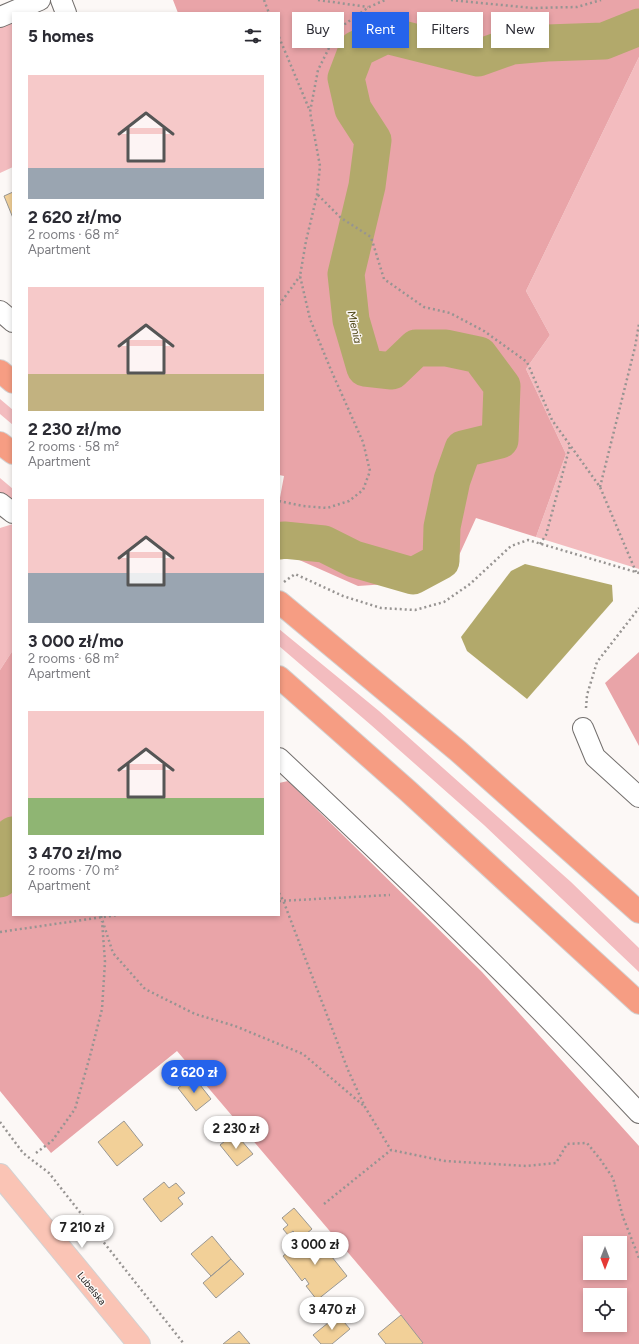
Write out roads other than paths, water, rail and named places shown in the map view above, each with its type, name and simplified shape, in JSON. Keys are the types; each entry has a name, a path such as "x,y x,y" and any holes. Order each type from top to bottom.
{"highway":[{"path":"0,371 12,381"},
{"path":"0,443 12,453"},
{"path":"284,606 458,751 639,912"},
{"path":"280,678 408,791 639,1003"}],"main road":[{"name":"Lubelska","path":"0,1176 139,1344"}],"lane":[{"path":"0,17 40,0"},
{"path":"61,0 66,12"},
{"path":"0,311 12,321"},
{"path":"0,503 12,512"},
{"path":"584,728 595,757 639,797"},
{"path":"280,759 419,890 536,1006 639,1113"}],"waterway":[{"name":"Mienia","path":"280,541 324,544 354,559 413,576 441,561 442,527 452,480 463,449 500,440 502,386 479,355 446,348 416,348 392,371 365,368 351,320 346,274 367,186 373,140 353,109 346,78 357,49 386,35 478,58 512,46 604,41 639,27"},
{"name":"Mienia","path":"0,879 2,877 4,846 12,836"}]}
